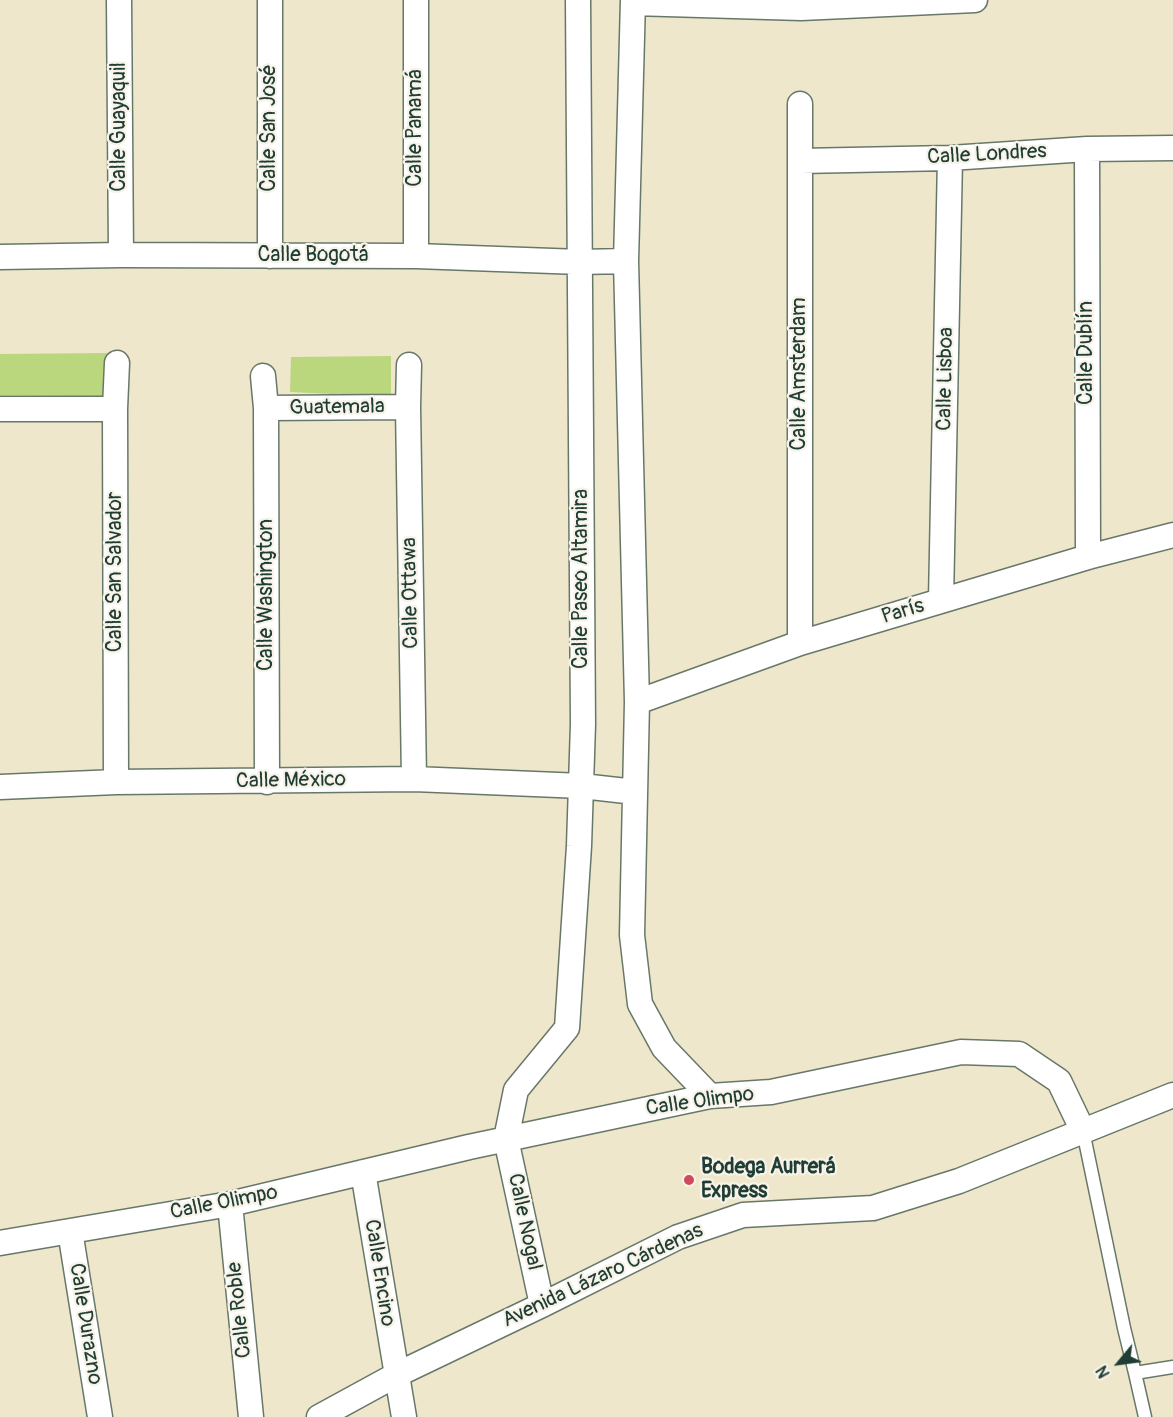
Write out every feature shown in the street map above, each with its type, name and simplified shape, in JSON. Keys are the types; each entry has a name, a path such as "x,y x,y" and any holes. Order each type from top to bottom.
{"street":[{"name":"Calle Guayaquil","path":"119,0 121,255"},
{"name":"Calle San José","path":"270,0 270,256"},
{"name":"Calle Panamá","path":"416,0 416,256"},
{"name":"Calle Paseo Altamira","path":"506,1139 516,1090 567,1028 579,846 583,712 578,0"},
{"path":"710,1096 664,1048 640,1004 632,935 637,702 626,261 633,1 801,4 975,0"},
{"name":"Calle Amsterdam","path":"800,104 800,643"},
{"name":"Calle Londres","path":"801,161 950,158 1087,149 1173,148"},
{"name":"Calle Dublín","path":"1087,149 1088,557"},
{"name":"Calle Lisboa","path":"941,600 950,158"},
{"name":"Calle Bogotá","path":"0,257 416,256 580,262 626,261"},
{"name":"Calle San Salvador","path":"116,782 115,409 117,363"},
{"name":"Calle Ottawa","path":"409,366 414,779"},
{"name":"Calle Washington","path":"263,376 266,408 267,782"},
{"name":"Guatemala","path":"266,408 408,407"},
{"path":"0,409 115,409"},
{"name":"París","path":"637,702 800,643 1088,557 1173,535"},
{"name":"Calle México","path":"0,787 116,782 414,779 582,786 635,792"},
{"name":"Calle Olimpo","path":"0,1243 230,1204 506,1139 710,1096 771,1092 960,1052 1019,1054 1059,1081 1083,1131"},
{"name":"Avenida Lázaro Cárdenas","path":"319,1417 396,1375 678,1237 743,1215 873,1208 959,1181 1173,1095"},
{"name":"Calle Nogal","path":"506,1139 542,1305"},
{"name":"Calle Encino","path":"363,1172 404,1417"},
{"name":"Calle Roble","path":"230,1204 251,1417"},
{"name":"Calle Durazno","path":"70,1231 100,1417"}],"lane":[{"name":"Calle Olimpo","path":"1083,1131 1145,1417"},
{"path":"1135,1373 1173,1367"}],"green space":[{"path":"110,353 107,396 0,395 0,354"},
{"path":"391,356 391,397 290,392 291,357"}],"place":[{"name":"Bodega Aurrerá Express","path":"689,1180"}]}
